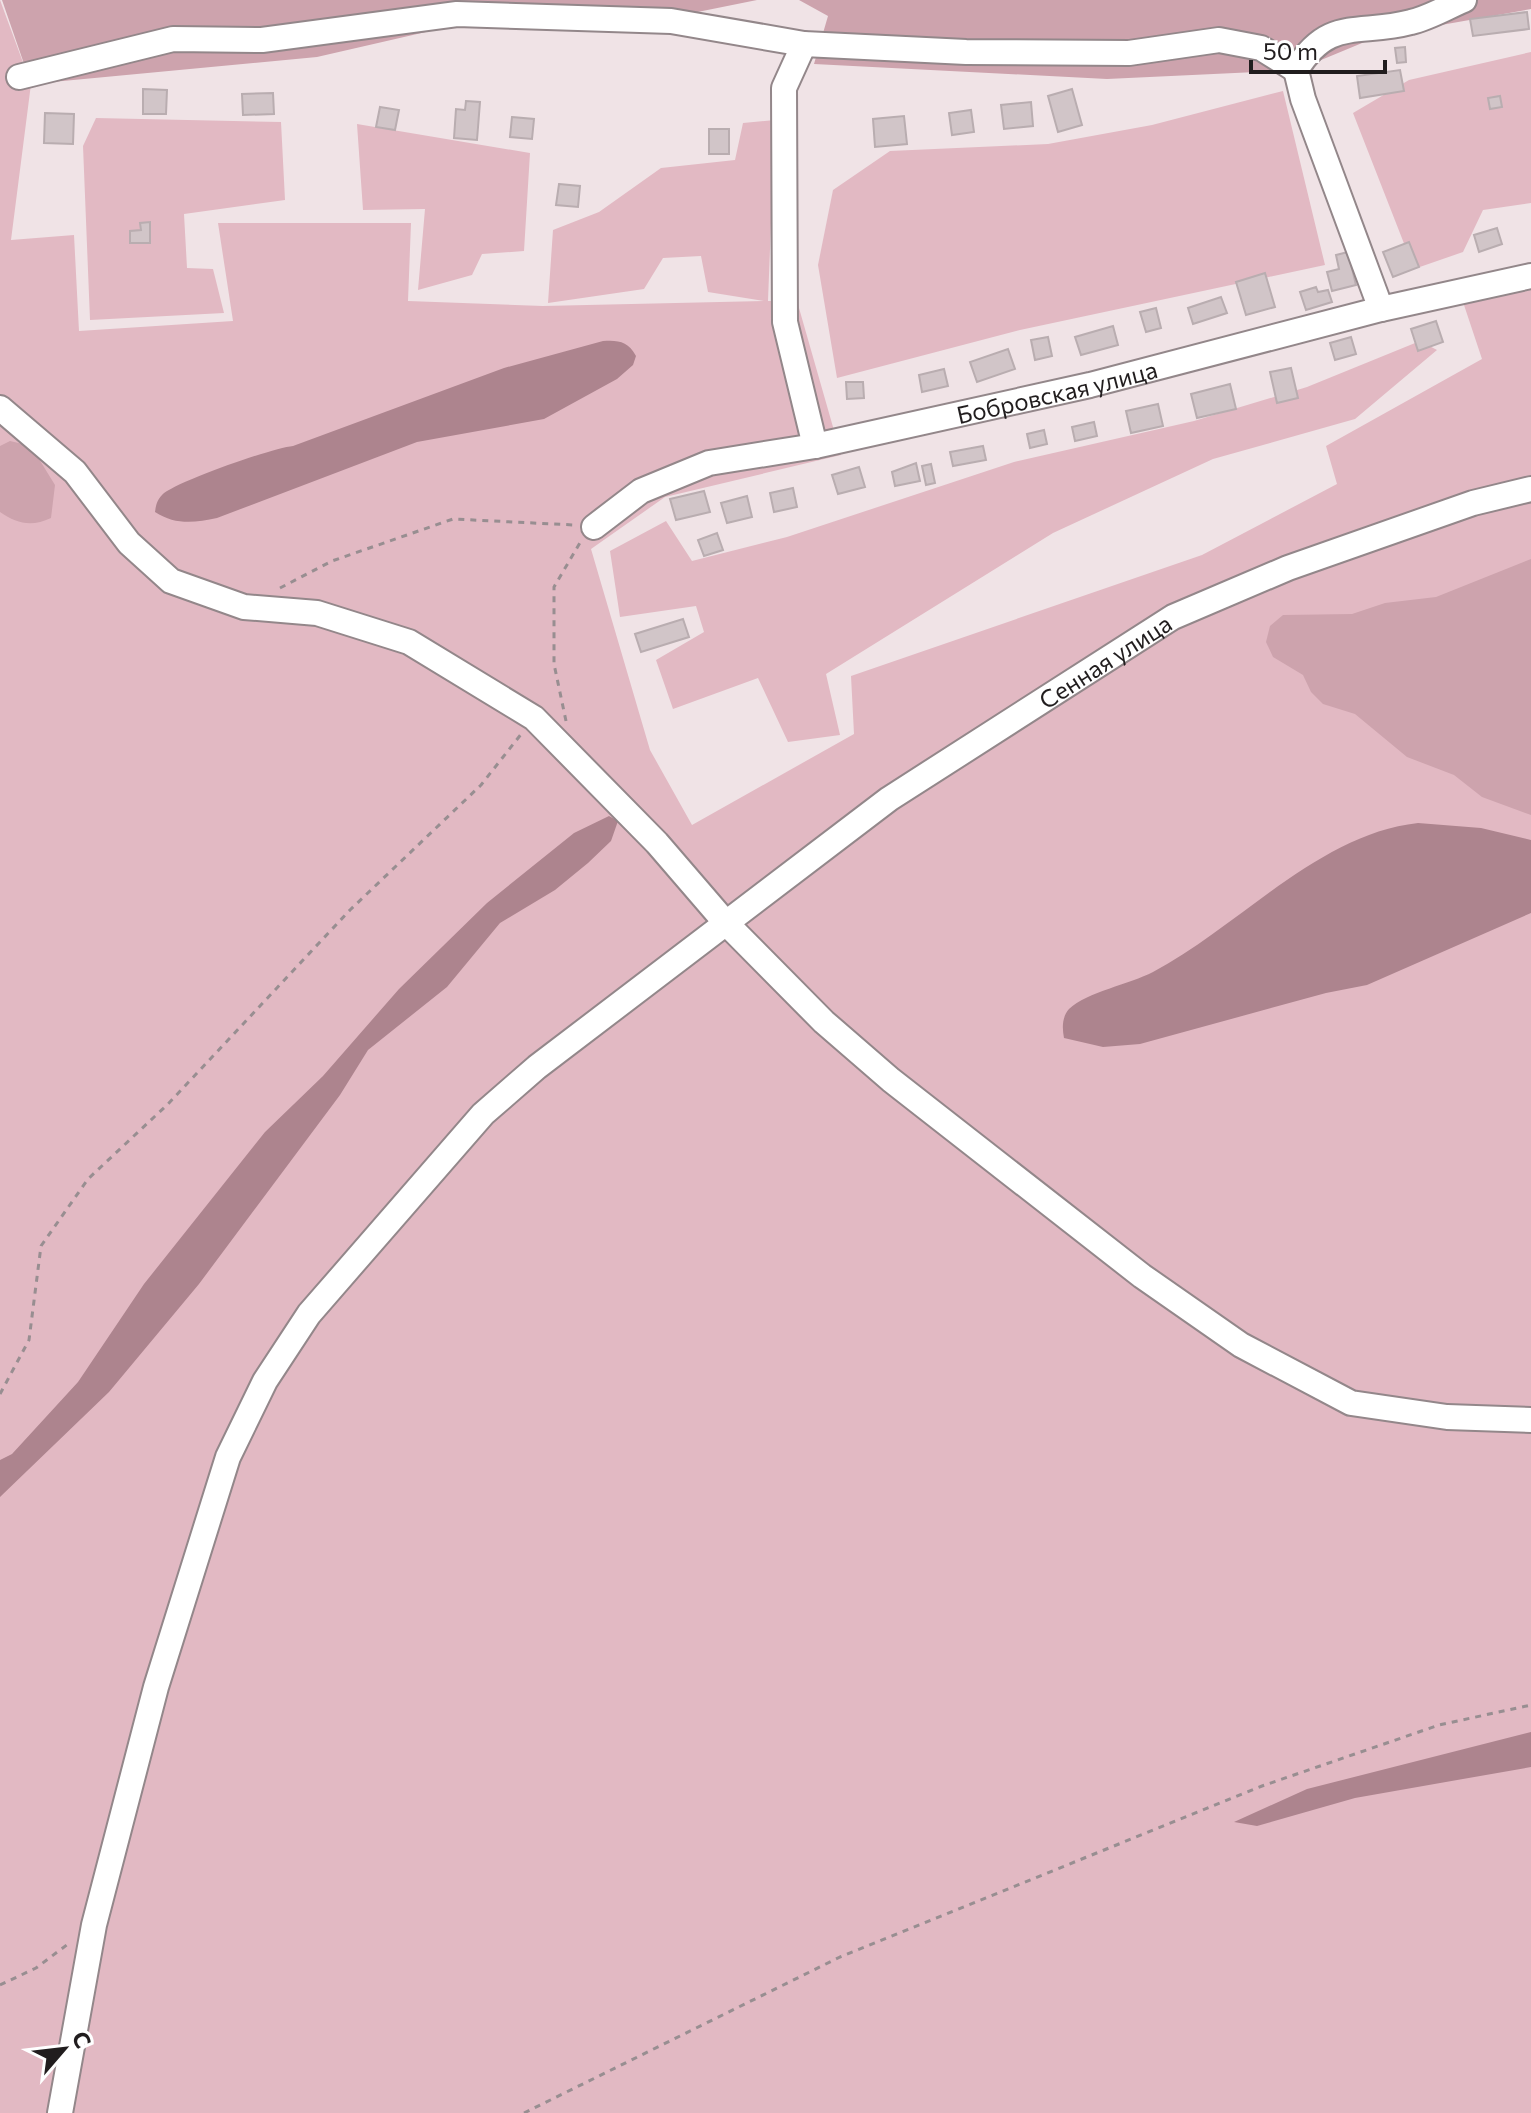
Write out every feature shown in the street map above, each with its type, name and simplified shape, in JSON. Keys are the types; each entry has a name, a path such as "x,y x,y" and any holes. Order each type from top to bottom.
{"street":[{"path":"1296,70 1311,46 1327,36 1412,22 1464,0"},
{"path":"19,77 173,39 262,40 457,14 671,21 804,44 966,52 1129,53 1219,40 1261,48 1296,70 1303,99 1381,309"},
{"path":"804,44 784,88 785,322 815,446"},
{"name":"Бобровская улица","path":"594,527 641,491 709,463 815,446 1090,385 1381,309 1530,278"},
{"path":"0,408 75,472 129,543 171,581 244,607 317,613 409,642 534,718 657,843 725,922 824,1022 891,1080 1142,1276 1241,1345 1351,1403 1447,1417 1531,1420"},
{"name":"Сенная улица","path":"60,2113 94,1925 156,1687 223,1472 265,1381 309,1314 483,1114 537,1067 889,799 1173,617 1288,568 1473,503 1531,489"}],"path":[{"path":"244,607 332,561 453,519 594,527"},
{"path":"575,759 554,664 554,587 581,541 594,527"},
{"path":"0,1394 29,1340 41,1246 88,1179 168,1104 350,910 481,785 534,718"},
{"path":"524,2113 840,1957 1262,1786 1439,1725 1531,1705"},
{"path":"0,1985 36,1968 94,1925"}],"shaded area":[{"path":"0,0 31,84 11,240 74,235 79,331 233,321 218,223 411,223 408,301 543,306 764,301 708,292 701,256 663,258 644,289 548,303 553,230 599,212 661,168 735,160 743,123 775,120 768,301 797,301 841,455 665,497 591,549 650,750 692,825 854,734 851,676 1202,555 1337,484 1326,446 1482,359 1456,281 1531,265 1531,2113 0,2113"},
{"path":"2,0 757,0 648,22 465,23 317,57 31,84"},
{"path":"799,0 1531,0 1531,9 1379,36 1297,70 1107,79 814,64 828,16"},
{"path":"1531,52 1531,203 1483,210 1463,252 1414,269 1353,113 1409,80"},
{"path":"1283,91 1325,265 1020,330 837,378 818,265 833,190 890,151 1048,144 1152,125"},
{"path":"96,118 281,122 285,200 184,214 187,268 213,269 224,313 90,320 83,146"},
{"path":"357,124 530,153 524,251 482,254 472,275 418,290 425,209 363,210"},
{"path":"603,341 618,341 630,347 636,356 633,365 617,379 544,419 417,442 217,518 185,522 155,512 162,495 204,474 293,446 504,368"},
{"path":"1420,341 1437,350 1355,419 1213,459 1053,533 826,674 840,735 788,742 758,678 673,709 656,660 704,632 696,606 620,617 610,551 666,521 692,561 787,537 1014,462 1194,421 1307,387"},
{"path":"10,441 31,446 55,485 51,518 25,523 0,512 0,446"},
{"path":"1531,559 1531,815 1482,797 1454,775 1407,757 1355,714 1323,704 1311,692 1303,675 1273,657 1266,642 1270,626 1283,615 1352,614 1385,603 1436,597"},
{"path":"609,816 618,821 611,841 555,890 500,923 447,987 368,1050 340,1095 199,1284 109,1392 0,1497 0,1460 12,1454 78,1382 144,1284 265,1132 323,1076 399,989 487,903 574,833"},
{"path":"1418,823 1481,828 1531,840 1531,913 1367,985 1326,993 1140,1044 1103,1047 1064,1038 1065,1016 1077,1003 1153,972 1313,863 1346,845 1381,831"},
{"path":"1531,1732 1531,1767 1355,1798 1257,1826 1234,1822 1307,1789"}],"building":[{"path":"1527,12 1529,29 1473,36 1470,19"},
{"path":"1405,47 1406,62 1397,63 1395,48"},
{"path":"1400,70 1404,91 1360,98 1357,76"},
{"path":"143,89 167,90 166,114 143,114"},
{"path":"1072,89 1082,125 1058,132 1048,96"},
{"path":"273,93 274,114 243,115 242,94"},
{"path":"1500,96 1502,107 1490,109 1488,98"},
{"path":"466,101 480,102 477,140 454,138 456,109 465,110"},
{"path":"1031,102 1033,126 1004,129 1001,105"},
{"path":"380,107 399,110 395,130 376,127"},
{"path":"971,110 974,132 952,135 949,113"},
{"path":"45,113 74,114 73,144 44,143"},
{"path":"904,116 907,144 875,147 873,119"},
{"path":"512,117 534,119 532,139 510,137"},
{"path":"709,129 729,129 729,154 709,154"},
{"path":"559,184 580,186 578,207 556,205"},
{"path":"150,222 150,243 130,243 130,231 141,230 140,223"},
{"path":"1497,228 1502,244 1479,252 1474,235"},
{"path":"1409,242 1419,267 1393,277 1383,252"},
{"path":"1348,252 1356,285 1332,291 1327,272 1339,269 1336,255"},
{"path":"1265,273 1275,307 1246,315 1236,282"},
{"path":"1316,287 1318,292 1328,290 1332,302 1306,310 1300,292"},
{"path":"1221,297 1227,313 1193,324 1188,308"},
{"path":"1156,308 1161,328 1146,332 1140,312"},
{"path":"1436,321 1443,342 1418,351 1411,329"},
{"path":"1113,326 1118,345 1081,355 1075,337"},
{"path":"1048,337 1052,356 1035,360 1031,340"},
{"path":"1351,337 1356,354 1335,360 1330,343"},
{"path":"1008,349 1015,369 977,382 970,362"},
{"path":"1291,368 1298,398 1277,403 1270,372"},
{"path":"944,369 948,386 922,392 919,375"},
{"path":"846,382 863,382 864,398 847,399"},
{"path":"1230,384 1236,409 1197,418 1191,394"},
{"path":"1158,404 1163,426 1131,433 1126,411"},
{"path":"1094,422 1097,436 1075,441 1072,427"},
{"path":"1044,430 1047,444 1030,448 1027,434"},
{"path":"983,446 986,460 953,466 950,452"},
{"path":"916,463 920,481 895,486 892,472"},
{"path":"931,464 935,483 926,485 922,466"},
{"path":"859,467 865,487 838,494 832,475"},
{"path":"793,488 797,507 774,512 770,493"},
{"path":"704,491 710,512 676,520 670,499"},
{"path":"747,496 752,517 727,523 721,503"},
{"path":"717,533 723,550 704,556 698,540"},
{"path":"683,619 689,637 641,652 635,634"}]}
